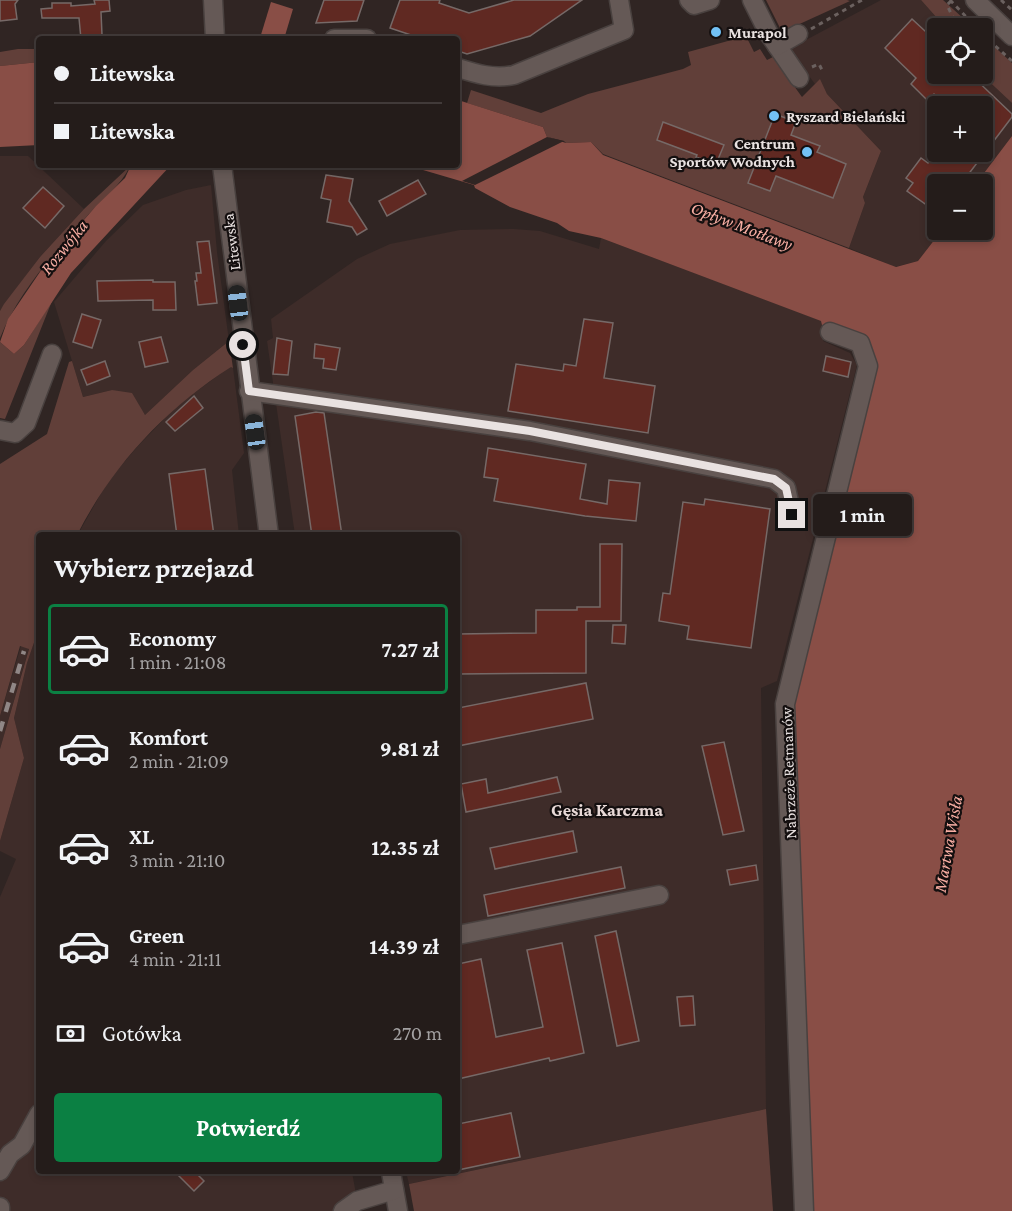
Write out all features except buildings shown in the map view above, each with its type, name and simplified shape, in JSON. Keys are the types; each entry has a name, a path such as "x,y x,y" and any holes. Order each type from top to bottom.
{"street":[{"path":"213,0 215,36"},
{"path":"460,69 483,76 514,75 624,30 619,0"},
{"path":"689,0 694,5 710,0"},
{"path":"752,0 777,46 806,76"},
{"path":"975,0 1012,36"},
{"path":"777,46 798,34"},
{"name":"Litewska","path":"222,168 267,532"},
{"name":"Nabrzeże Retmanów","path":"804,1211 785,704 868,366 860,343 830,332"},
{"path":"0,430 15,433 26,423 52,354"},
{"path":"249,391 530,431 774,479 786,488 792,515"},
{"path":"460,935 659,895"},
{"path":"0,1171 10,1154 22,1145 36,1119"},
{"path":"391,1174 398,1211"},
{"path":"343,1211 357,1201 394,1190"}],"path":[{"path":"798,34 862,0"},
{"path":"1002,0 1012,10"},
{"path":"953,18 947,5 950,1 967,18"},
{"path":"993,44 1012,61"},
{"path":"806,76 810,68 819,64 822,70"}],"shaded area":[{"path":"766,0 847,0 850,1 782,32"},
{"path":"881,0 921,0 937,18 927,18 927,84 992,84 1012,103 1012,136 993,161 993,96 927,96 927,162 992,162 983,174 927,174 927,240 934,240 918,261 895,267 849,248 865,203 863,197 881,151 827,94 820,80 815,84 789,49"},
{"path":"921,0 943,0 963,18 937,18"},
{"path":"746,36 754,52 760,49 767,60 773,57 802,97 820,79 827,94 881,151 863,197 865,203 849,248 603,154 591,142 566,143 547,137 543,127 467,103 471,90 541,113 588,94 683,69 691,65 688,52"},
{"path":"993,45 1012,63 1012,103 992,84"},
{"path":"36,49 36,62 0,66 0,52"},
{"path":"0,156 28,156 36,164 36,168 41,168 84,209 40,257 0,311"},
{"path":"129,168 116,186 63,243 27,288 0,338 0,311 4,304 40,257 84,209"},
{"path":"211,185 229,341 193,370 145,415 139,407 112,390 83,397 54,302 106,241 143,205 186,190"},
{"path":"460,230 540,231 599,249 601,238 822,321 826,330 823,341 850,353 857,365 777,681 761,688 766,1109 460,1173 460,532 295,532 267,341 273,338 271,319 357,259 390,244"},
{"path":"52,301 5,419 0,418 0,342 14,354 24,345"},
{"path":"229,341 233,368 231,367 207,383 184,401 142,441 107,486 79,532 36,532 36,637 27,663 14,718 24,758 0,841 0,749 29,649 20,646 0,716 0,464 47,434 69,362 72,361 83,397 112,390 132,393 145,415 193,370"},
{"path":"231,366 233,368 244,453 232,470 239,532 79,532 108,481 178,405"},
{"path":"36,637 36,1174 352,1174 359,1211 0,1211 0,897 16,859 0,851 0,841 24,758 14,718 27,663"},
{"path":"21,646 29,648 0,749 0,716"},
{"path":"766,1109 773,1211 414,1211 409,1184"},
{"path":"406,1174 457,1174 409,1184"}],"water":[{"path":"271,2 293,9 285,36 261,36"},
{"path":"36,62 36,145 0,147 0,66"},
{"path":"460,101 543,127 547,137 566,143 591,142 603,155 896,267 918,261 934,240 993,240 993,174 983,174 1012,136 1012,1211 807,1211 787,704 871,366 861,340 823,329 821,321 601,238 569,231 557,223 510,207 475,188 474,185 416,168 460,168"},
{"name":"Rozwójka","path":"130,168 168,168 71,273 24,345 14,354 0,342 8,319 44,266 96,206 125,178"}],"pier":[{"path":"547,137 564,141 475,185 462,181"}],"railway":[{"path":"0,731 24,651"}],"place":[{"name":"Murapol","path":"716,32"},
{"name":"Ryszard Bielański","path":"774,116"},
{"name":"Centrum Sportów Wodnych","path":"807,152"}],"district":[{"name":"Gęsia Karczma","path":"607,810"}],"route":[{"path":"243,345 249,391 530,431 774,479 786,488 792,515"}],"water label":[{"name":"Opływ Motławy","path":"742,226"},
{"name":"Martwa Wisła","path":"948,844"}]}
